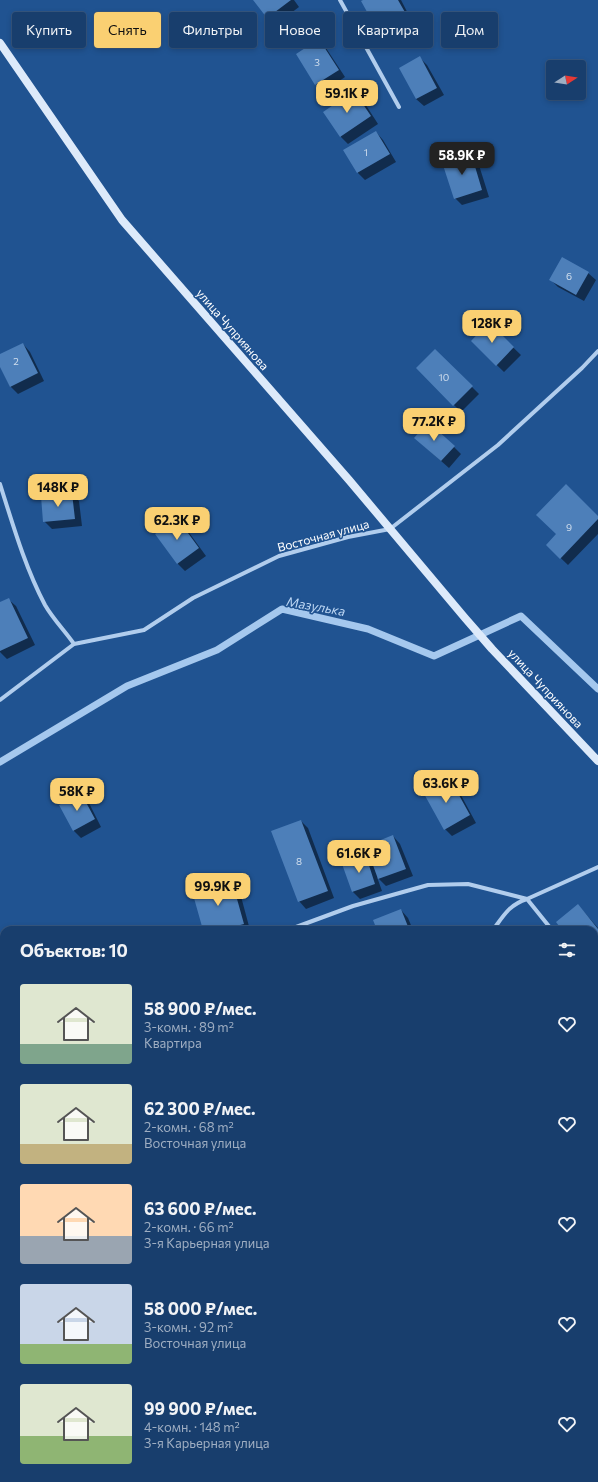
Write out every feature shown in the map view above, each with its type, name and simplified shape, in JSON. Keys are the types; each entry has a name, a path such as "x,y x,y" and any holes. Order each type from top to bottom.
{"street":[{"path":"340,0 399,107"},
{"name":"улица Чуприянова","path":"0,43 122,220 349,480 492,649 598,761"},
{"name":"Восточная улица","path":"0,700 74,644 144,630 193,598 278,556 348,537 390,529 498,445 582,368 598,351"},
{"path":"0,484 25,560 35,584 46,606 74,644"},
{"path":"496,926 515,903 598,867"},
{"path":"299,926 353,906 428,885 445,884 468,884 527,899 549,926"}],"building":[{"path":"253,0 291,0 275,12 265,12 265,15"},
{"path":"398,0 405,12 367,12 361,1"},
{"path":"305,48 325,48 339,70 315,85 296,54"},
{"path":"420,56 437,88 416,99 399,68"},
{"path":"354,91 371,116 340,137 323,112"},
{"path":"376,131 390,154 357,173 343,150"},
{"path":"471,153 482,190 454,199 442,162"},
{"path":"562,257 589,272 576,295 549,280"},
{"path":"489,322 514,347 496,366 471,341"},
{"path":"23,343 38,373 10,387 0,367 0,354"},
{"path":"435,349 473,386 453,406 416,368"},
{"path":"428,422 455,446 441,461 414,438"},
{"path":"566,484 598,516 598,519 560,559 546,545 556,534 536,515"},
{"path":"72,493 75,519 43,522 41,496"},
{"path":"177,518 199,548 177,564 155,534"},
{"path":"9,598 28,638 0,651 0,602"},
{"path":"449,777 470,815 444,830 423,792"},
{"path":"81,793 95,819 73,831 59,805"},
{"path":"301,820 328,891 298,902 271,831"},
{"path":"393,835 406,869 378,879 366,846"},
{"path":"366,856 375,884 352,892 342,864"},
{"path":"232,881 244,924 236,926 202,926 192,891"},
{"path":"578,904 596,926 559,926 556,922"},
{"path":"401,909 408,926 375,926 373,920"}],"waterway":[{"name":"Мазулька","path":"0,762 127,686 217,650 282,609 368,629 434,656 521,616 598,689"}]}
